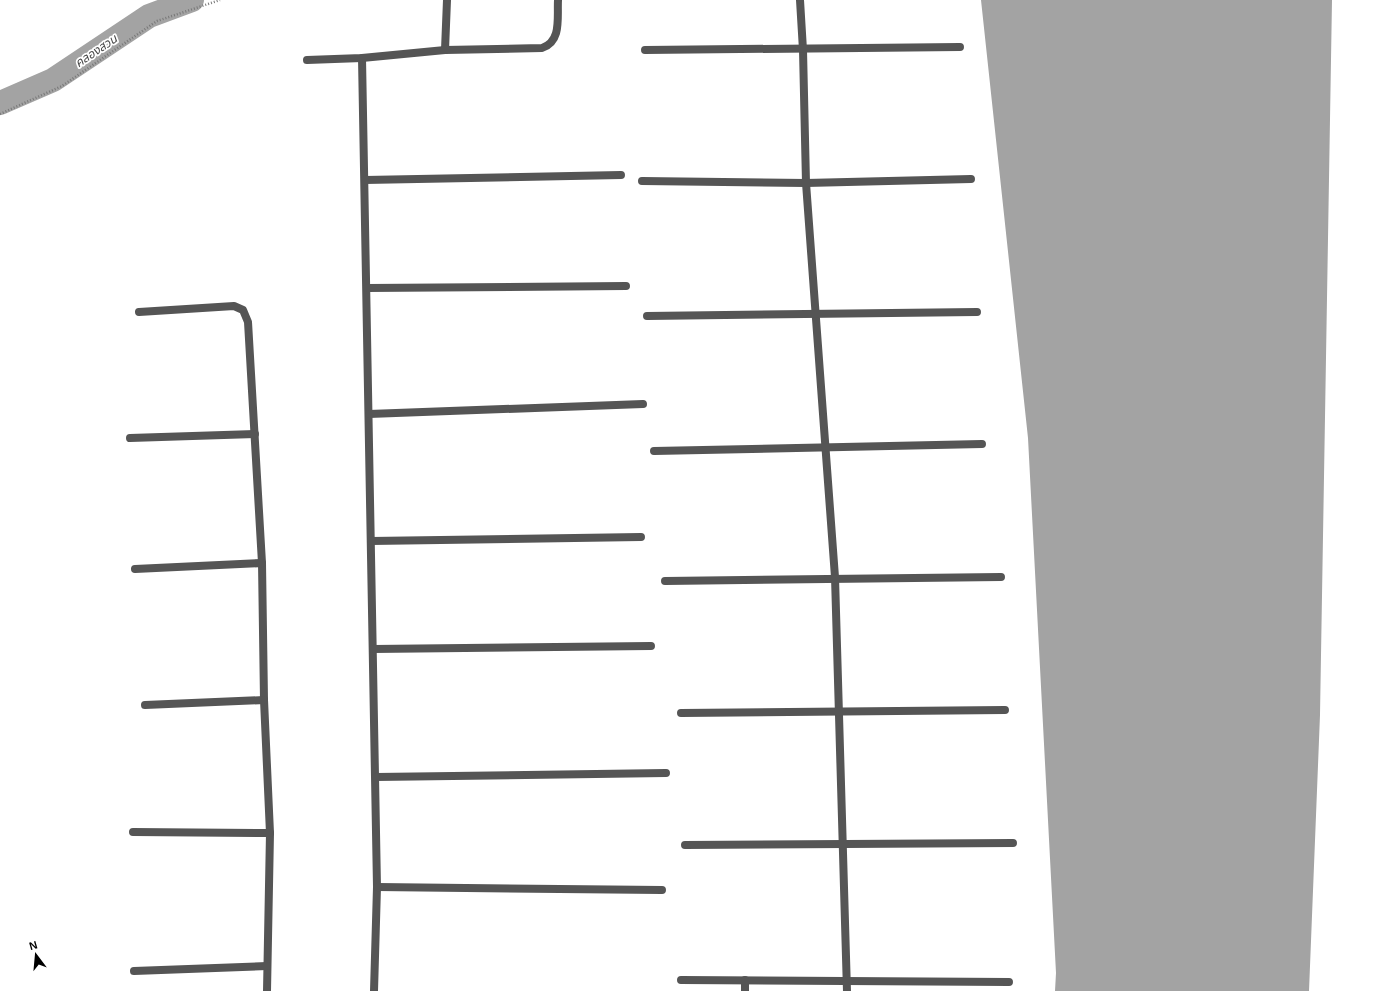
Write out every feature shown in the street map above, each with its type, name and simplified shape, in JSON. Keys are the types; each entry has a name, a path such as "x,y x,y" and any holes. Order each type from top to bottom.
{"street":[{"path":"445,50 447,0"},
{"path":"307,60 362,58 445,50 542,48 550,46 556,38 558,0"},
{"path":"800,0 803,50 806,183 835,577 847,991"},
{"path":"645,50 803,50 960,47"},
{"path":"362,58 376,777 377,887 374,991"},
{"path":"365,180 621,175"},
{"path":"642,181 806,183 972,179"},
{"path":"367,288 626,286"},
{"path":"139,312 234,306 243,310 248,322 262,563 264,700 270,833 267,991"},
{"path":"647,316 977,312"},
{"path":"369,414 643,404"},
{"path":"130,438 255,434"},
{"path":"654,451 982,444"},
{"path":"371,541 641,537"},
{"path":"135,569 262,563"},
{"path":"665,581 835,577 1001,577"},
{"path":"373,649 651,646"},
{"path":"145,705 264,700"},
{"path":"681,713 839,713 1005,710"},
{"path":"376,777 666,773"},
{"path":"133,832 270,833"},
{"path":"684,845 1014,843"},
{"path":"377,887 662,890"},
{"path":"134,971 268,966"},
{"path":"680,980 1009,982"},
{"path":"745,980 745,991"}],"path":[{"path":"0,114 62,86 157,21 220,0"}],"shaded area":[{"path":"981,0 1332,0 1320,715 1309,991 1055,991 1056,973 1028,438"}],"waterway":[{"name":"คลองสวน","path":"0,103 53,80 149,16 192,0"}]}
